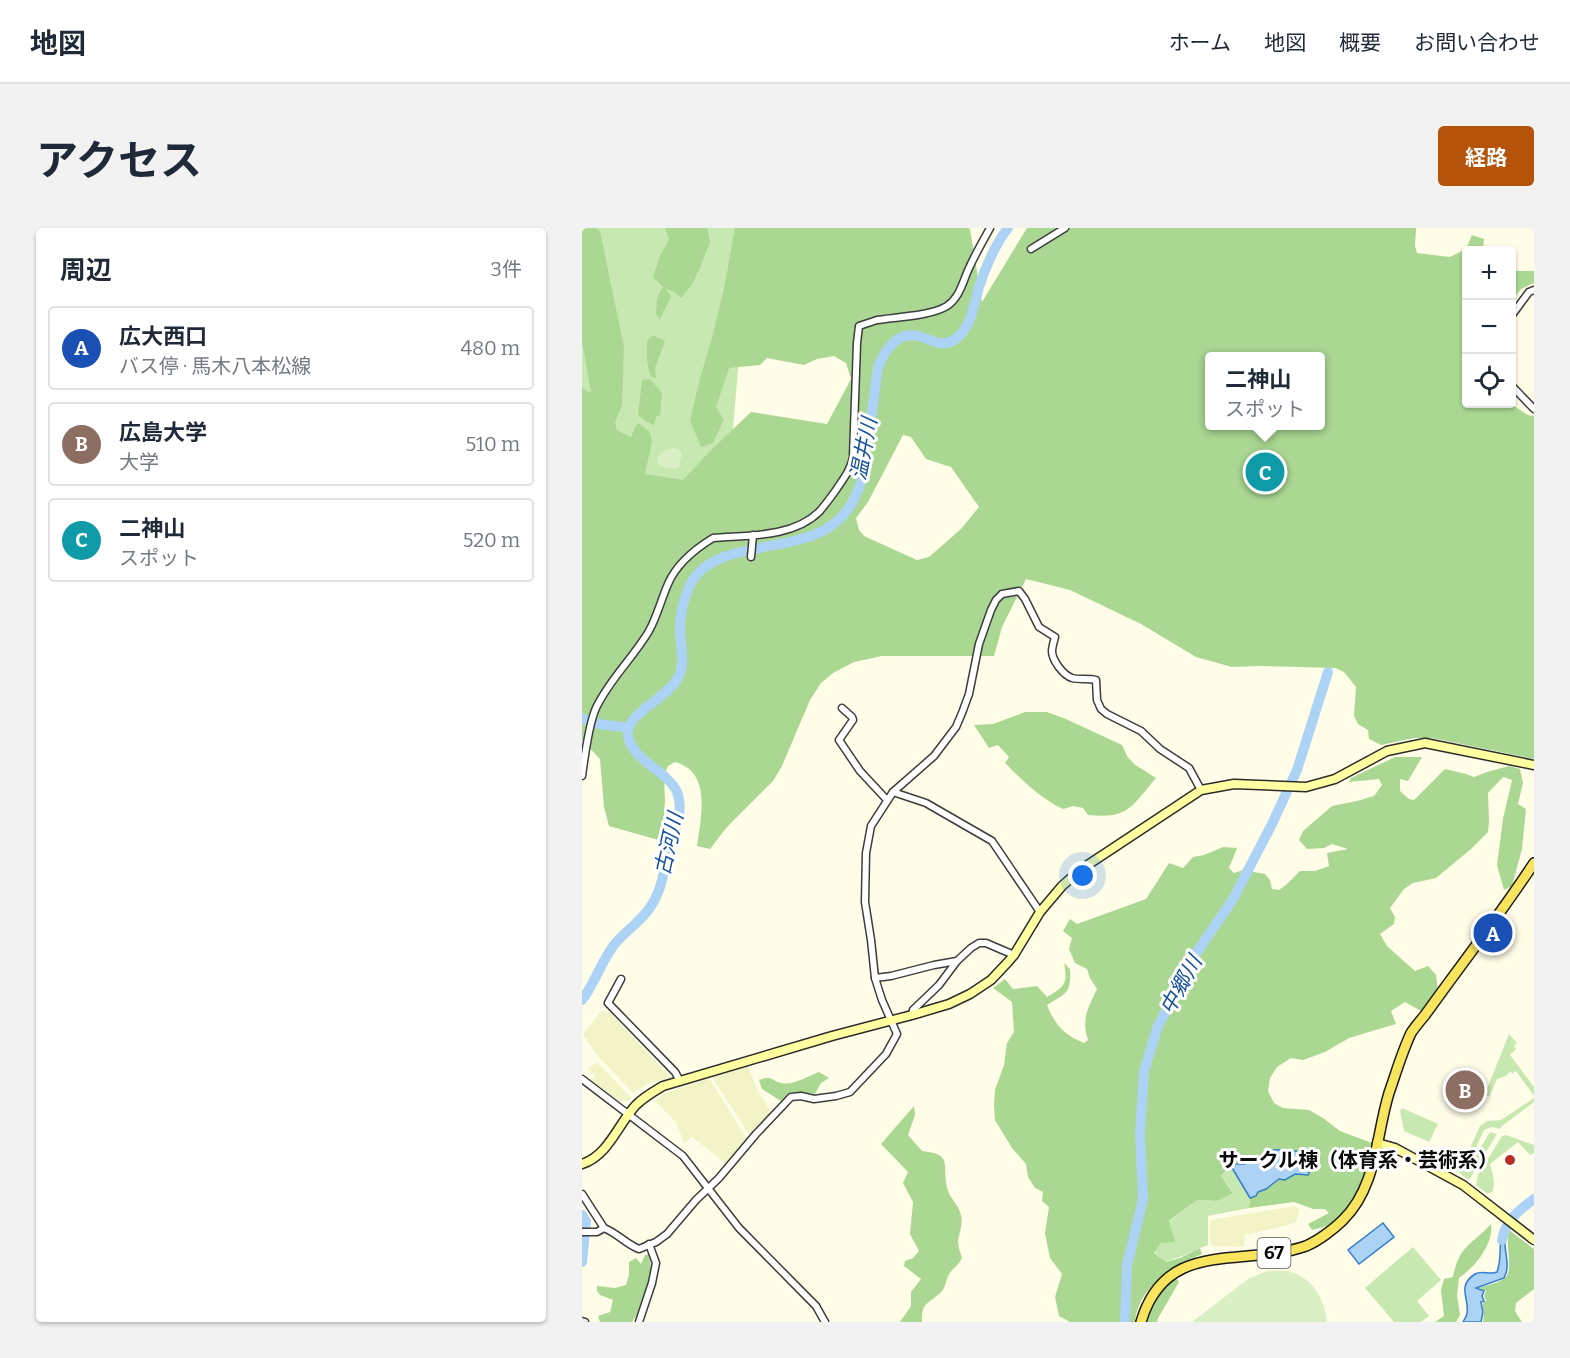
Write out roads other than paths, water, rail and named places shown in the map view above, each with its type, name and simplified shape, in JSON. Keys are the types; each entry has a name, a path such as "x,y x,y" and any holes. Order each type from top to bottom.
{"main road":[{"name":"67","path":"1141,1322 1145,1308 1155,1292 1170,1276 1188,1265 1207,1260 1285,1251 1308,1245 1343,1220 1356,1205 1368,1180 1388,1096 1412,1032 1534,863"},
{"name":"67","path":"1517,889 1534,869"}],"street":[{"path":"582,776 594,713 605,693 648,632 669,582 682,564 704,543 713,538 753,536 786,530 807,520 818,513 852,467 859,326 874,321 938,310 947,306 961,288 990,228"},
{"path":"1031,249 1065,228"},
{"path":"1516,310 1529,292 1534,290"},
{"path":"1516,390 1534,409"},
{"path":"751,557 753,536"},
{"path":"582,1194 604,1227 631,1246 639,1249 656,1242 668,1234 696,1200 709,1189 791,1097 814,1098 850,1092 886,1054 897,1034 875,978 865,902 866,853 871,826 893,792 934,756 956,727 969,694 979,644 991,610 1002,594 1019,591 1039,627 1054,637 1052,650 1058,666 1072,678 1096,680 1097,700 1101,709 1141,731 1160,749 1189,768 1201,790"},
{"path":"842,708 853,720 839,740 860,771 887,800"},
{"path":"582,1164 600,1152 635,1106 663,1086 949,1004 970,994 991,980 1014,955 1040,912 1062,886 1080,870 1201,790 1234,784 1306,787 1335,779 1388,751 1425,743 1534,765"},
{"path":"893,792 926,803 992,841 1040,912"},
{"path":"912,1015 913,1010 939,985 957,961 979,943 986,943 1014,955"},
{"path":"875,978 957,961"},
{"path":"621,979 608,1003 675,1072 680,1081"},
{"path":"582,1079 683,1156 739,1228 816,1306 825,1322"},
{"path":"1377,1143 1395,1148 1463,1185 1534,1240"},
{"path":"582,1232 597,1232 604,1227"},
{"path":"639,1322 656,1263 649,1244"}],"water":[{"path":"1273,1150 1301,1153 1311,1169 1308,1175 1295,1174 1285,1180 1279,1179 1250,1198 1231,1166 1245,1164 1254,1158 1259,1160"},
{"path":"1383,1223 1394,1237 1359,1264 1348,1250"},
{"path":"1504,1227 1506,1229 1507,1264 1504,1278 1476,1288 1484,1291 1482,1296 1484,1301 1481,1302 1483,1312 1481,1322 1463,1322 1467,1316 1466,1283 1475,1274 1497,1272"}],"waterway":[{"name":"温井川","path":"582,1000 614,945 647,912 662,881 679,815 679,800 672,784 635,751 628,734 633,720 678,678 682,660 681,618 690,585 701,570 717,560 820,532 836,522 846,512 863,476 878,367 884,354 893,343 904,336 918,336 945,343 960,335 971,316 988,264 1008,228"},
{"name":"中郷川","path":"1125,1322 1127,1266 1143,1199 1140,1133 1144,1071 1158,1026 1197,952 1233,899 1272,824 1297,770 1328,672"},
{"name":"古河川","path":"582,718 599,724 628,728"},
{"path":"1502,1240 1509,1222 1534,1199"},
{"name":"古河川","path":"582,1215 586,1221 582,1262"}],"place":[{"name":"二神山","path":"1265,472"},
{"name":"広大西口","path":"1493,933"},
{"name":"広島大学","path":"1465,1090"},
{"name":"サークル棟（体育系・芸術系）","path":"1510,1160"}]}
